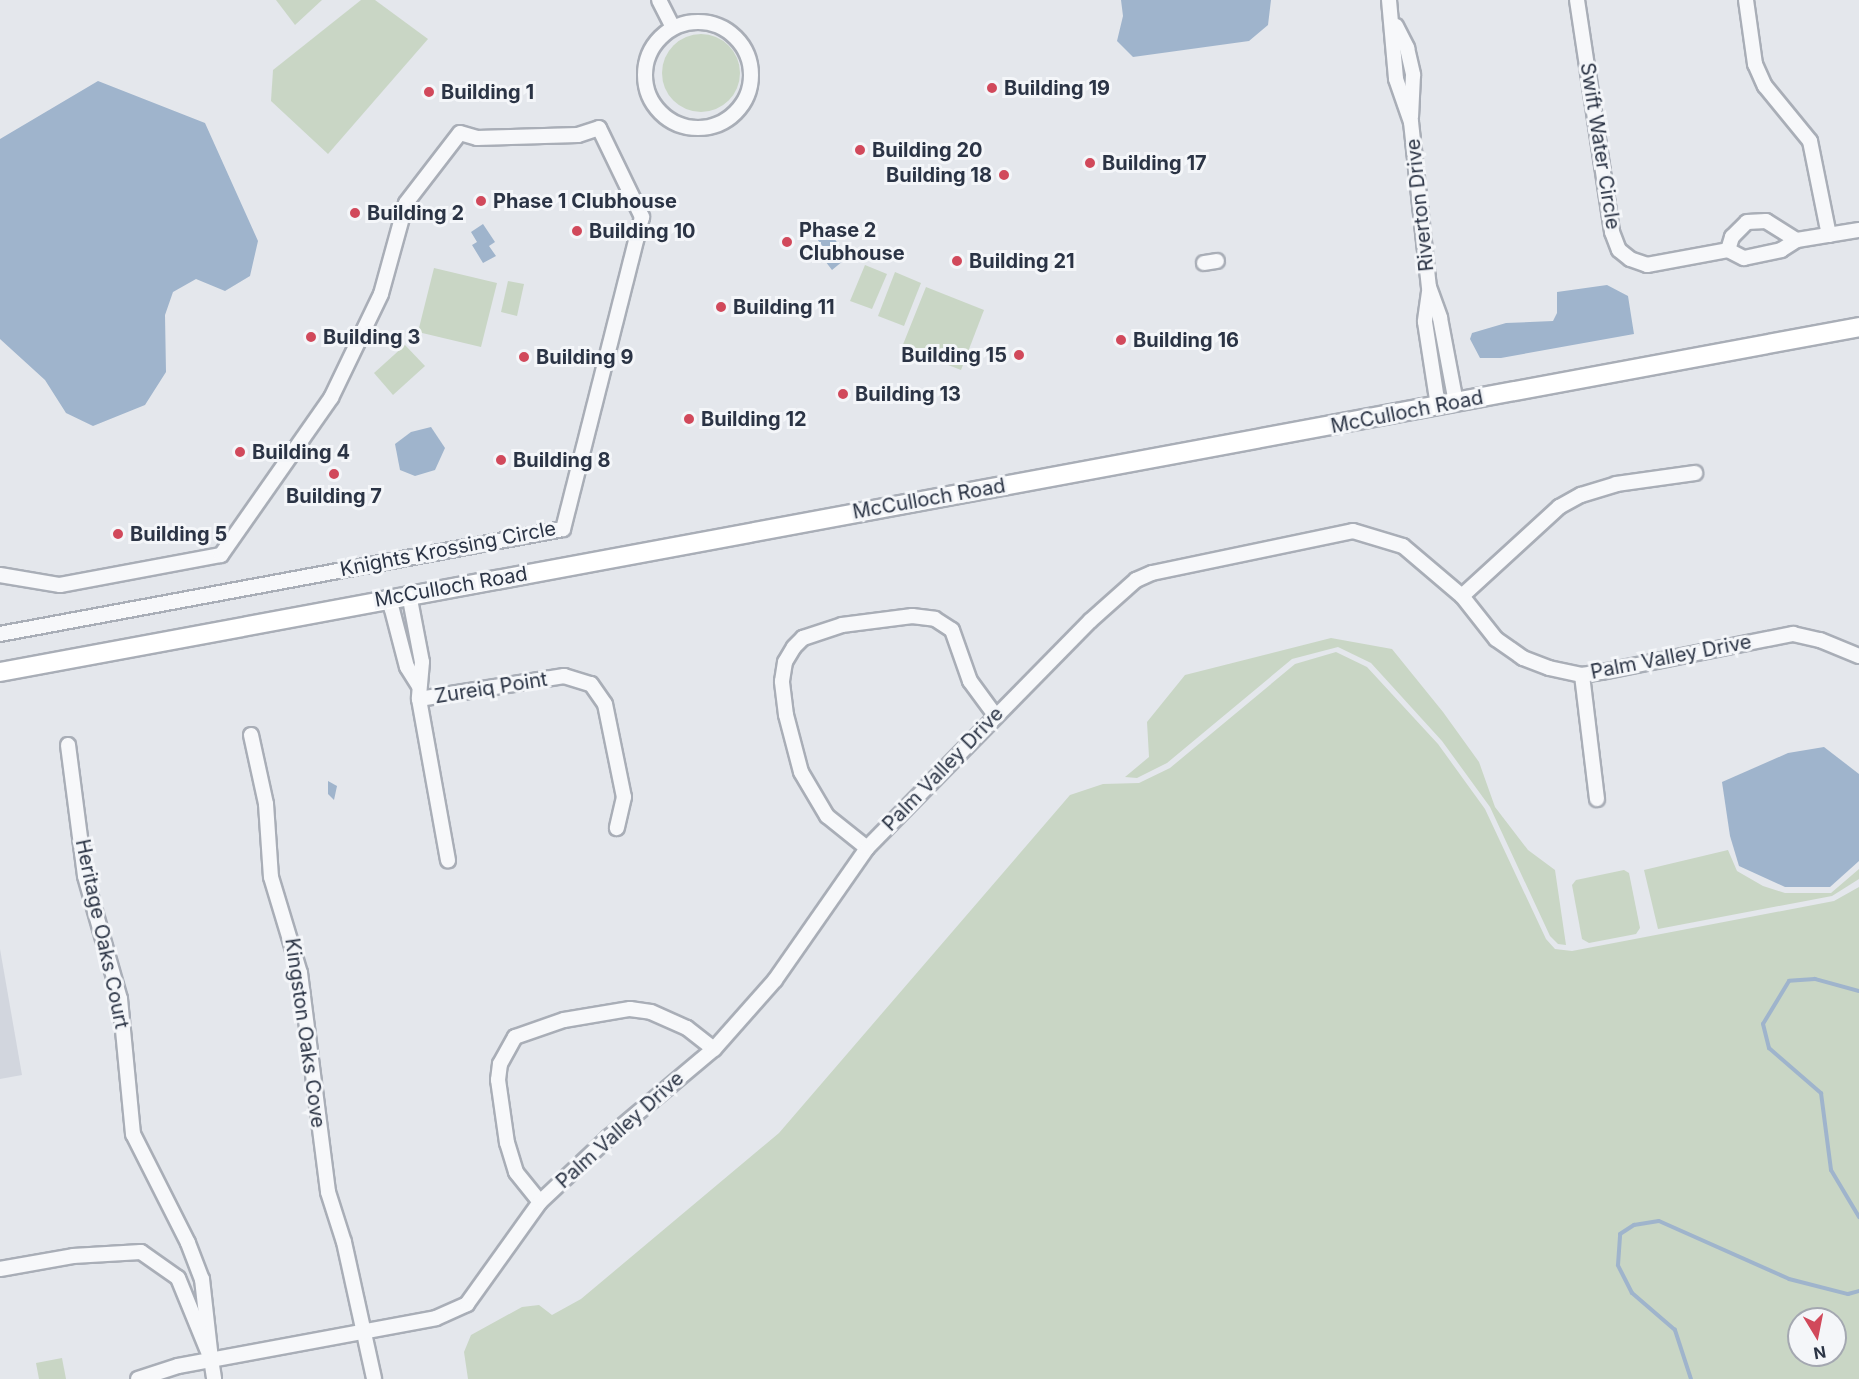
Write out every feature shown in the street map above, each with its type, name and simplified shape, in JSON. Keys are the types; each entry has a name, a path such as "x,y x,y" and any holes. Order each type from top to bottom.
{"street":[{"path":"659,0 673,28"},
{"name":"Riverton Drive","path":"1389,0 1394,21 1407,48 1413,75 1411,122 1429,287 1440,318 1447,405"},
{"name":"Swift Water Circle","path":"1577,0 1612,232 1619,250 1630,259 1647,265 1728,250 1744,258 1781,250 1797,240 1859,230"},
{"path":"1746,0 1755,64 1765,86 1810,141 1829,235"},
{"path":"707,22 724,28 739,40 748,55 752,73 749,92 727,120 707,128 689,127 671,121 650,97 645,73 649,55 659,40 673,28 707,22"},
{"name":"Knights Krossing Circle","path":"0,575 60,585 221,555 331,398 381,294 406,203 460,133 489,138 578,135 599,128 642,217 563,529 0,634"},
{"path":"1728,250 1732,237 1747,222 1766,221 1797,240"},
{"name":"McCulloch Road","path":"0,672 409,594 1447,405 1859,327"},
{"path":"1462,596 1559,507 1581,495 1616,484 1695,473"},
{"name":"Palm Valley Drive","path":"138,1379 211,1359 435,1318 467,1304 540,1202 609,1137 714,1049 775,980 867,848 995,715 1120,592 1136,580 1176,566 1353,531 1403,546 1462,596 1496,639 1523,658 1582,675 1793,634 1820,640 1859,656"},
{"path":"409,594 422,662 419,693"},
{"path":"390,598 407,667 419,693 448,860"},
{"path":"867,848 827,816 801,772 786,715 782,681 785,662 794,646 803,638 842,626 912,616 935,619 952,630 970,681 995,715"},
{"path":"402,645 418,642"},
{"path":"1582,675 1597,799"},
{"name":"Zureiq Point","path":"419,693 564,676 591,684 605,704 624,797 617,828"},
{"name":"Kingston Oaks Cove","path":"251,735 262,782 271,877 300,972 328,1192 344,1242 374,1379"},
{"name":"Heritage Oaks Court","path":"68,745 85,876 120,999 133,1134 188,1243 202,1279 211,1359"},
{"path":"540,1202 516,1172 507,1143 498,1080 500,1064 514,1037 564,1020 630,1009 651,1012 687,1028 714,1049"},
{"path":"0,1269 73,1256 141,1252 178,1278 211,1359 214,1379"}],"shaded area":[{"path":"0,949 22,1075 0,1079"}],"green space":[{"path":"276,0 322,0 295,25"},
{"path":"361,0 375,0 428,39 328,154 271,101 273,70"},
{"path":"701,34 716,37 728,46 737,58 740,73 737,88 728,100 716,109 701,112 686,109 674,100 665,88 662,73 665,58 674,46 686,37"},
{"path":"865,265 887,274 872,309 850,301"},
{"path":"434,268 497,283 481,347 418,332"},
{"path":"895,272 921,283 904,326 878,316"},
{"path":"508,281 524,284 517,316 501,312"},
{"path":"926,287 984,310 961,370 902,347"},
{"path":"405,345 425,366 393,395 374,373"},
{"path":"1331,638 1392,649 1443,712 1479,762 1495,807 1528,850 1555,870 1566,945 1558,944 1550,936 1490,807 1442,741 1371,663 1338,647 1292,659 1167,763 1137,778 1125,777 1149,757 1147,722 1185,675"},
{"path":"1336,652 1367,667 1438,744 1485,809 1546,939 1555,949 1572,951 1834,901 1859,887 1859,1379 468,1379 464,1352 471,1335 522,1307 539,1305 552,1315 581,1299 779,1133 1070,795 1103,784 1139,783 1170,768 1295,664"},
{"path":"1728,850 1737,871 1763,886 1785,893 1831,893 1859,869 1859,879 1832,896 1658,929 1644,870"},
{"path":"1624,870 1629,873 1640,928 1636,934 1589,943 1582,939 1572,885 1576,880"},
{"path":"62,1358 66,1379 39,1379 36,1363"}],"water":[{"path":"1121,0 1271,0 1268,25 1249,41 1133,57 1117,41 1123,16"},
{"path":"98,81 205,123 258,241 250,276 225,291 196,279 173,292 165,315 166,372 145,405 93,426 66,413 45,380 0,339 0,139"},
{"path":"483,224 495,242 489,246 496,256 483,263 472,245 477,242 471,232"},
{"path":"829,231 841,248 836,252 843,261 832,270 819,253 825,249 817,239"},
{"path":"1607,285 1628,296 1634,334 1501,358 1480,358 1470,339 1472,333 1506,323 1553,321 1557,313 1557,292"},
{"path":"431,427 445,448 435,470 415,476 400,470 395,444 411,432"},
{"path":"1824,747 1859,774 1859,861 1830,887 1785,887 1739,866 1730,836 1722,782 1788,753"},
{"path":"328,781 337,786 334,800 328,794"}],"waterway":[{"path":"1859,991 1815,979 1789,981 1763,1024 1769,1048 1821,1093 1831,1170 1859,1217"},
{"path":"1691,1379 1675,1330 1632,1293 1618,1265 1620,1234 1634,1225 1659,1221 1789,1279 1848,1294 1859,1291"}],"place":[{"name":"Building 19","path":"992,88"},
{"name":"Building 1","path":"429,92"},
{"name":"Building 20","path":"860,150"},
{"name":"Building 17","path":"1090,163"},
{"name":"Building 18","path":"1004,175"},
{"name":"Phase 1 Clubhouse","path":"481,201"},
{"name":"Building 2","path":"355,213"},
{"name":"Building 10","path":"577,231"},
{"name":"Phase 2 Clubhouse","path":"787,242"},
{"name":"Building 21","path":"957,261"},
{"name":"Building 11","path":"721,307"},
{"name":"Building 3","path":"311,337"},
{"name":"Building 16","path":"1121,340"},
{"name":"Building 15","path":"1019,355"},
{"name":"Building 9","path":"524,357"},
{"name":"Building 13","path":"843,394"},
{"name":"Building 12","path":"689,419"},
{"name":"Building 4","path":"240,452"},
{"name":"Building 8","path":"501,460"},
{"name":"Building 7","path":"334,474"},
{"name":"Building 5","path":"118,534"}]}
